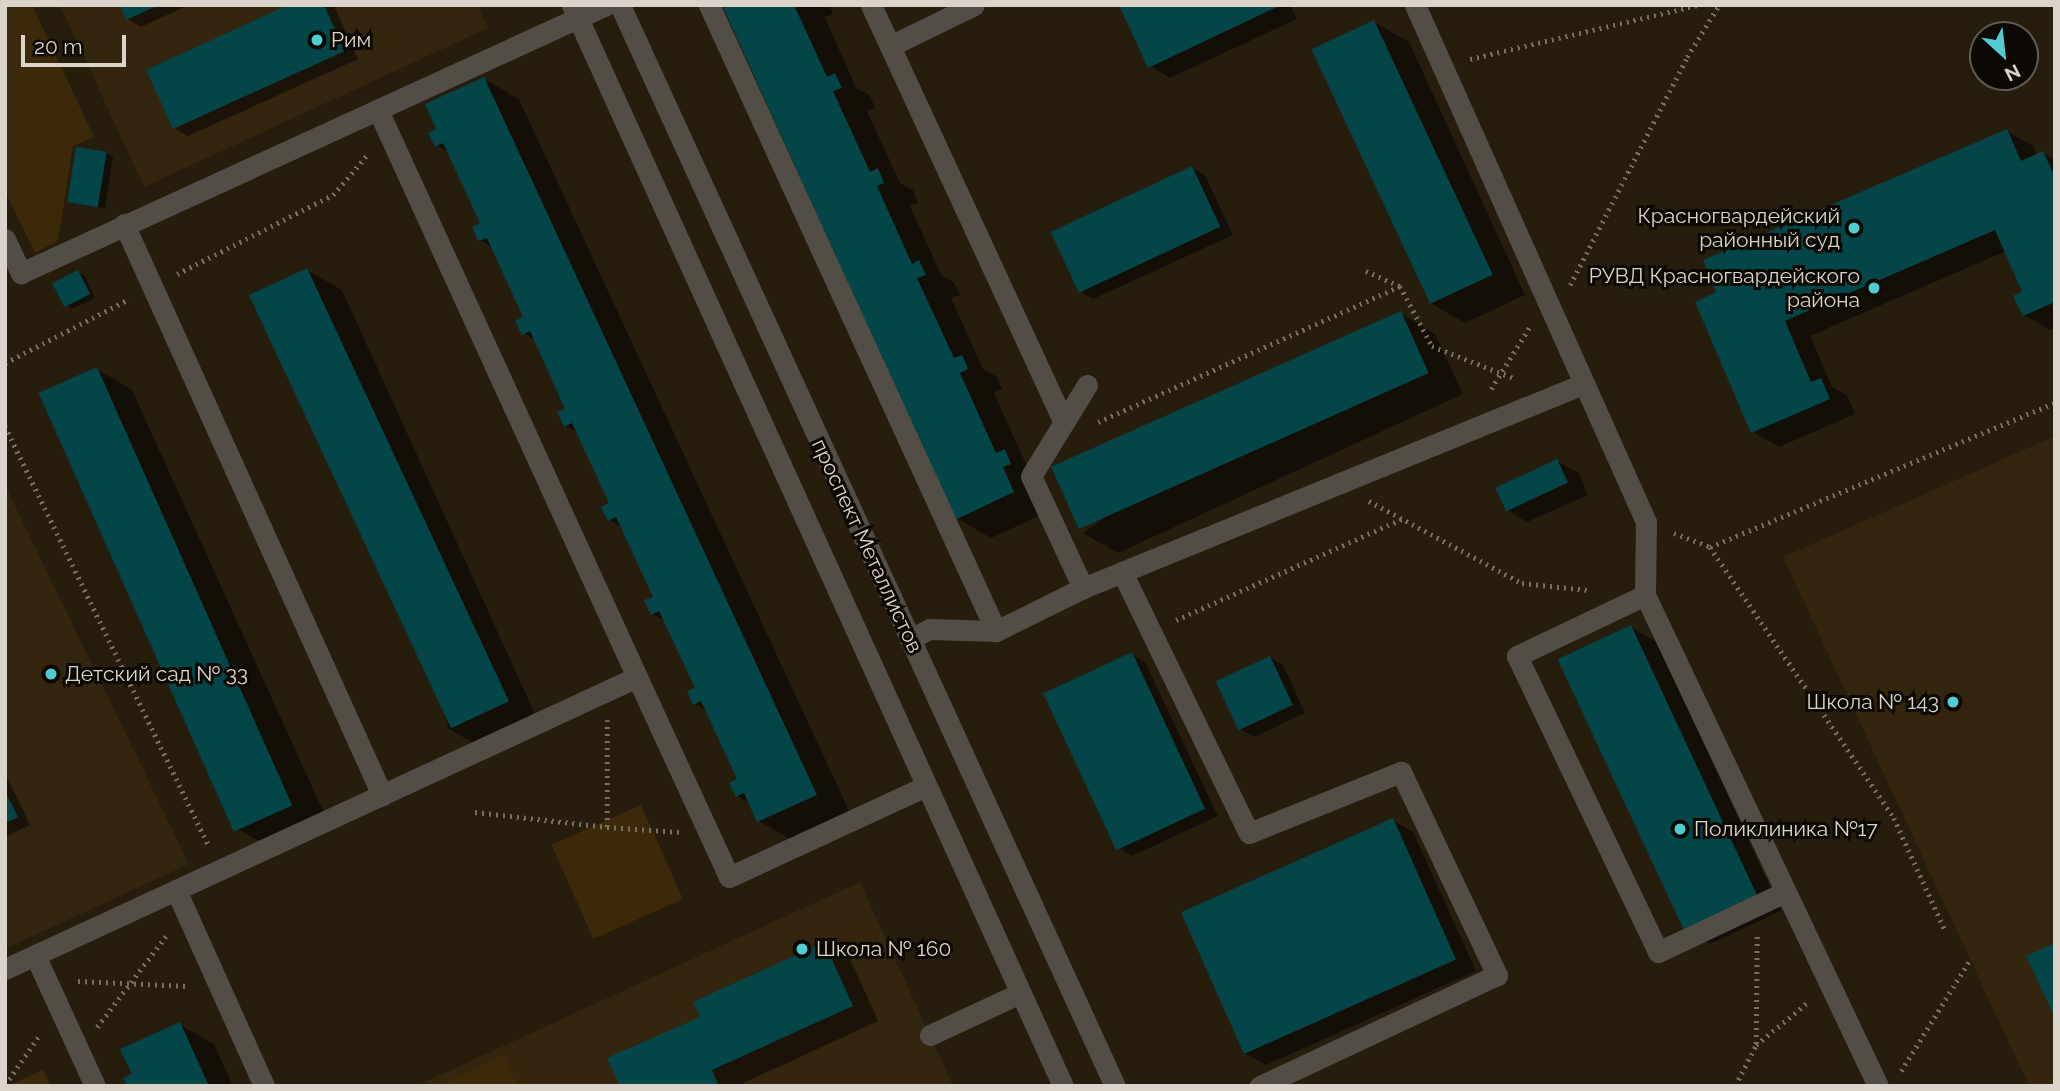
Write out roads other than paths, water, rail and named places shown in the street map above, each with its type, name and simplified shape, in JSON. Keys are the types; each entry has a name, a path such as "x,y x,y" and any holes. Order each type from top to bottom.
{"street":[{"path":"5,239 21,274 124,224 378,110 575,12 606,5"},
{"name":"проспект Металлистов","path":"620,5 1115,1086"},
{"path":"709,5 996,631"},
{"path":"871,5 1064,422"},
{"path":"890,47 974,5"},
{"path":"1415,5 1646,522 1644,595 1829,984 1887,1082"},
{"path":"575,12 1063,1086"},
{"path":"378,110 729,877 926,786"},
{"path":"124,224 382,796"},
{"path":"910,639 930,629 996,631 1083,588 1583,384"},
{"path":"1083,588 1031,476 1087,385"},
{"path":"1122,572 1249,833 1401,772 1497,975 1260,1086"},
{"path":"1644,595 1517,656 1658,952 1785,892"},
{"path":"5,969 637,677"},
{"path":"176,890 264,1086"},
{"path":"35,955 95,1086"},
{"path":"930,1035 1020,993"}],"place":[{"name":"Рим","path":"317,40"},
{"name":"Красногвардейский районный суд","path":"1854,228"},
{"name":"РУВД Красногвардейского района","path":"1874,288"},
{"name":"Детский сад № 33","path":"51,674"},
{"name":"Школа № 143","path":"1953,702"},
{"name":"Поликлиника №17","path":"1680,829"},
{"name":"Школа № 160","path":"802,949"}]}
